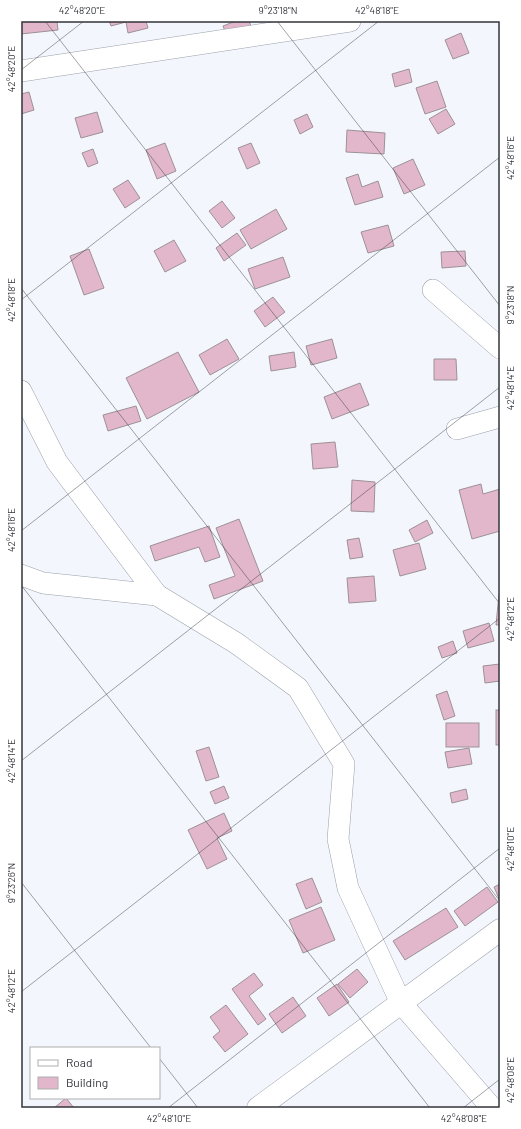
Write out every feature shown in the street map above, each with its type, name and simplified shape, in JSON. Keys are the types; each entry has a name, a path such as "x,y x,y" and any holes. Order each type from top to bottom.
{"street":[{"path":"21,72 350,21"},
{"path":"433,290 500,348"},
{"path":"21,391 57,462 157,596 236,643 298,688 344,764 338,839 348,888 401,1003 492,1108"},
{"path":"457,428 500,417"},
{"path":"21,575 43,583 157,596"},
{"path":"258,1108 500,930"},
{"path":"275,1108 329,1056"}],"building":[{"path":"21,21 57,21 58,30 21,34"},
{"path":"109,21 146,21 148,28 128,33 126,22 111,26"},
{"path":"236,21 249,21 253,31 229,41 223,26"},
{"path":"461,33 469,53 453,59 445,40"},
{"path":"409,69 412,82 395,87 392,74"},
{"path":"437,81 446,107 425,114 416,88"},
{"path":"29,92 34,110 21,114 21,94"},
{"path":"446,109 455,124 438,134 429,119"},
{"path":"97,112 103,132 81,138 75,118"},
{"path":"307,114 313,127 300,134 294,120"},
{"path":"347,130 385,133 384,154 346,152"},
{"path":"165,143 176,171 157,179 146,150"},
{"path":"251,143 260,163 247,169 238,148"},
{"path":"93,149 98,163 88,167 82,153"},
{"path":"413,159 425,185 404,194 393,168"},
{"path":"358,174 362,187 378,181 383,197 355,205 346,178"},
{"path":"128,180 140,198 125,208 113,189"},
{"path":"222,201 235,218 222,228 209,211"},
{"path":"276,209 287,229 251,249 240,230"},
{"path":"388,225 394,246 368,253 361,232"},
{"path":"237,233 246,245 224,261 216,248"},
{"path":"174,240 186,261 165,272 154,251"},
{"path":"89,249 104,288 84,295 70,256"},
{"path":"465,251 466,266 442,268 441,252"},
{"path":"283,257 290,277 255,289 248,269"},
{"path":"273,297 285,312 265,327 254,311"},
{"path":"227,339 239,359 210,375 199,355"},
{"path":"332,339 337,358 311,365 306,346"},
{"path":"178,352 199,392 147,419 126,378"},
{"path":"294,352 296,367 271,371 269,356"},
{"path":"434,359 456,359 457,380 434,380"},
{"path":"360,383 369,405 332,419 324,397"},
{"path":"136,406 141,421 108,431 103,415"},
{"path":"335,442 338,467 313,469 311,444"},
{"path":"352,480 375,482 374,512 351,511"},
{"path":"481,484 483,494 500,489 500,531 472,539 459,490"},
{"path":"239,519 263,581 214,599 209,585 235,576 216,528"},
{"path":"427,520 433,533 415,542 409,530"},
{"path":"209,526 220,557 205,562 199,547 155,561 150,546"},
{"path":"359,538 363,557 350,559 347,540"},
{"path":"419,543 426,569 400,576 393,550"},
{"path":"374,576 376,601 349,603 347,578"},
{"path":"499,594 500,625 496,625"},
{"path":"489,623 494,641 468,648 463,631"},
{"path":"453,641 457,653 442,658 438,647"},
{"path":"500,664 500,681 485,683 483,666"},
{"path":"447,691 455,716 444,720 436,695"},
{"path":"496,710 500,710 500,745 496,745"},
{"path":"446,723 479,723 479,747 446,747"},
{"path":"209,747 219,777 206,781 196,751"},
{"path":"469,748 472,764 448,768 445,752"},
{"path":"224,786 229,798 215,804 210,792"},
{"path":"466,789 468,799 452,803 450,793"},
{"path":"224,813 232,831 217,838 227,859 207,869 188,830"},
{"path":"312,878 322,902 306,909 296,884"},
{"path":"500,884 500,901 494,887"},
{"path":"487,887 498,902 465,926 454,911"},
{"path":"321,907 335,940 303,953 289,920"},
{"path":"446,908 458,927 405,960 393,941"},
{"path":"357,969 368,982 350,998 338,984"},
{"path":"254,973 263,985 249,996 266,1019 258,1025 232,989"},
{"path":"337,984 349,1002 329,1016 317,998"},
{"path":"293,997 306,1016 282,1033 269,1014"},
{"path":"226,1005 248,1034 225,1052 213,1037 220,1031 210,1017"},
{"path":"67,1099 74,1108 54,1108"}]}
